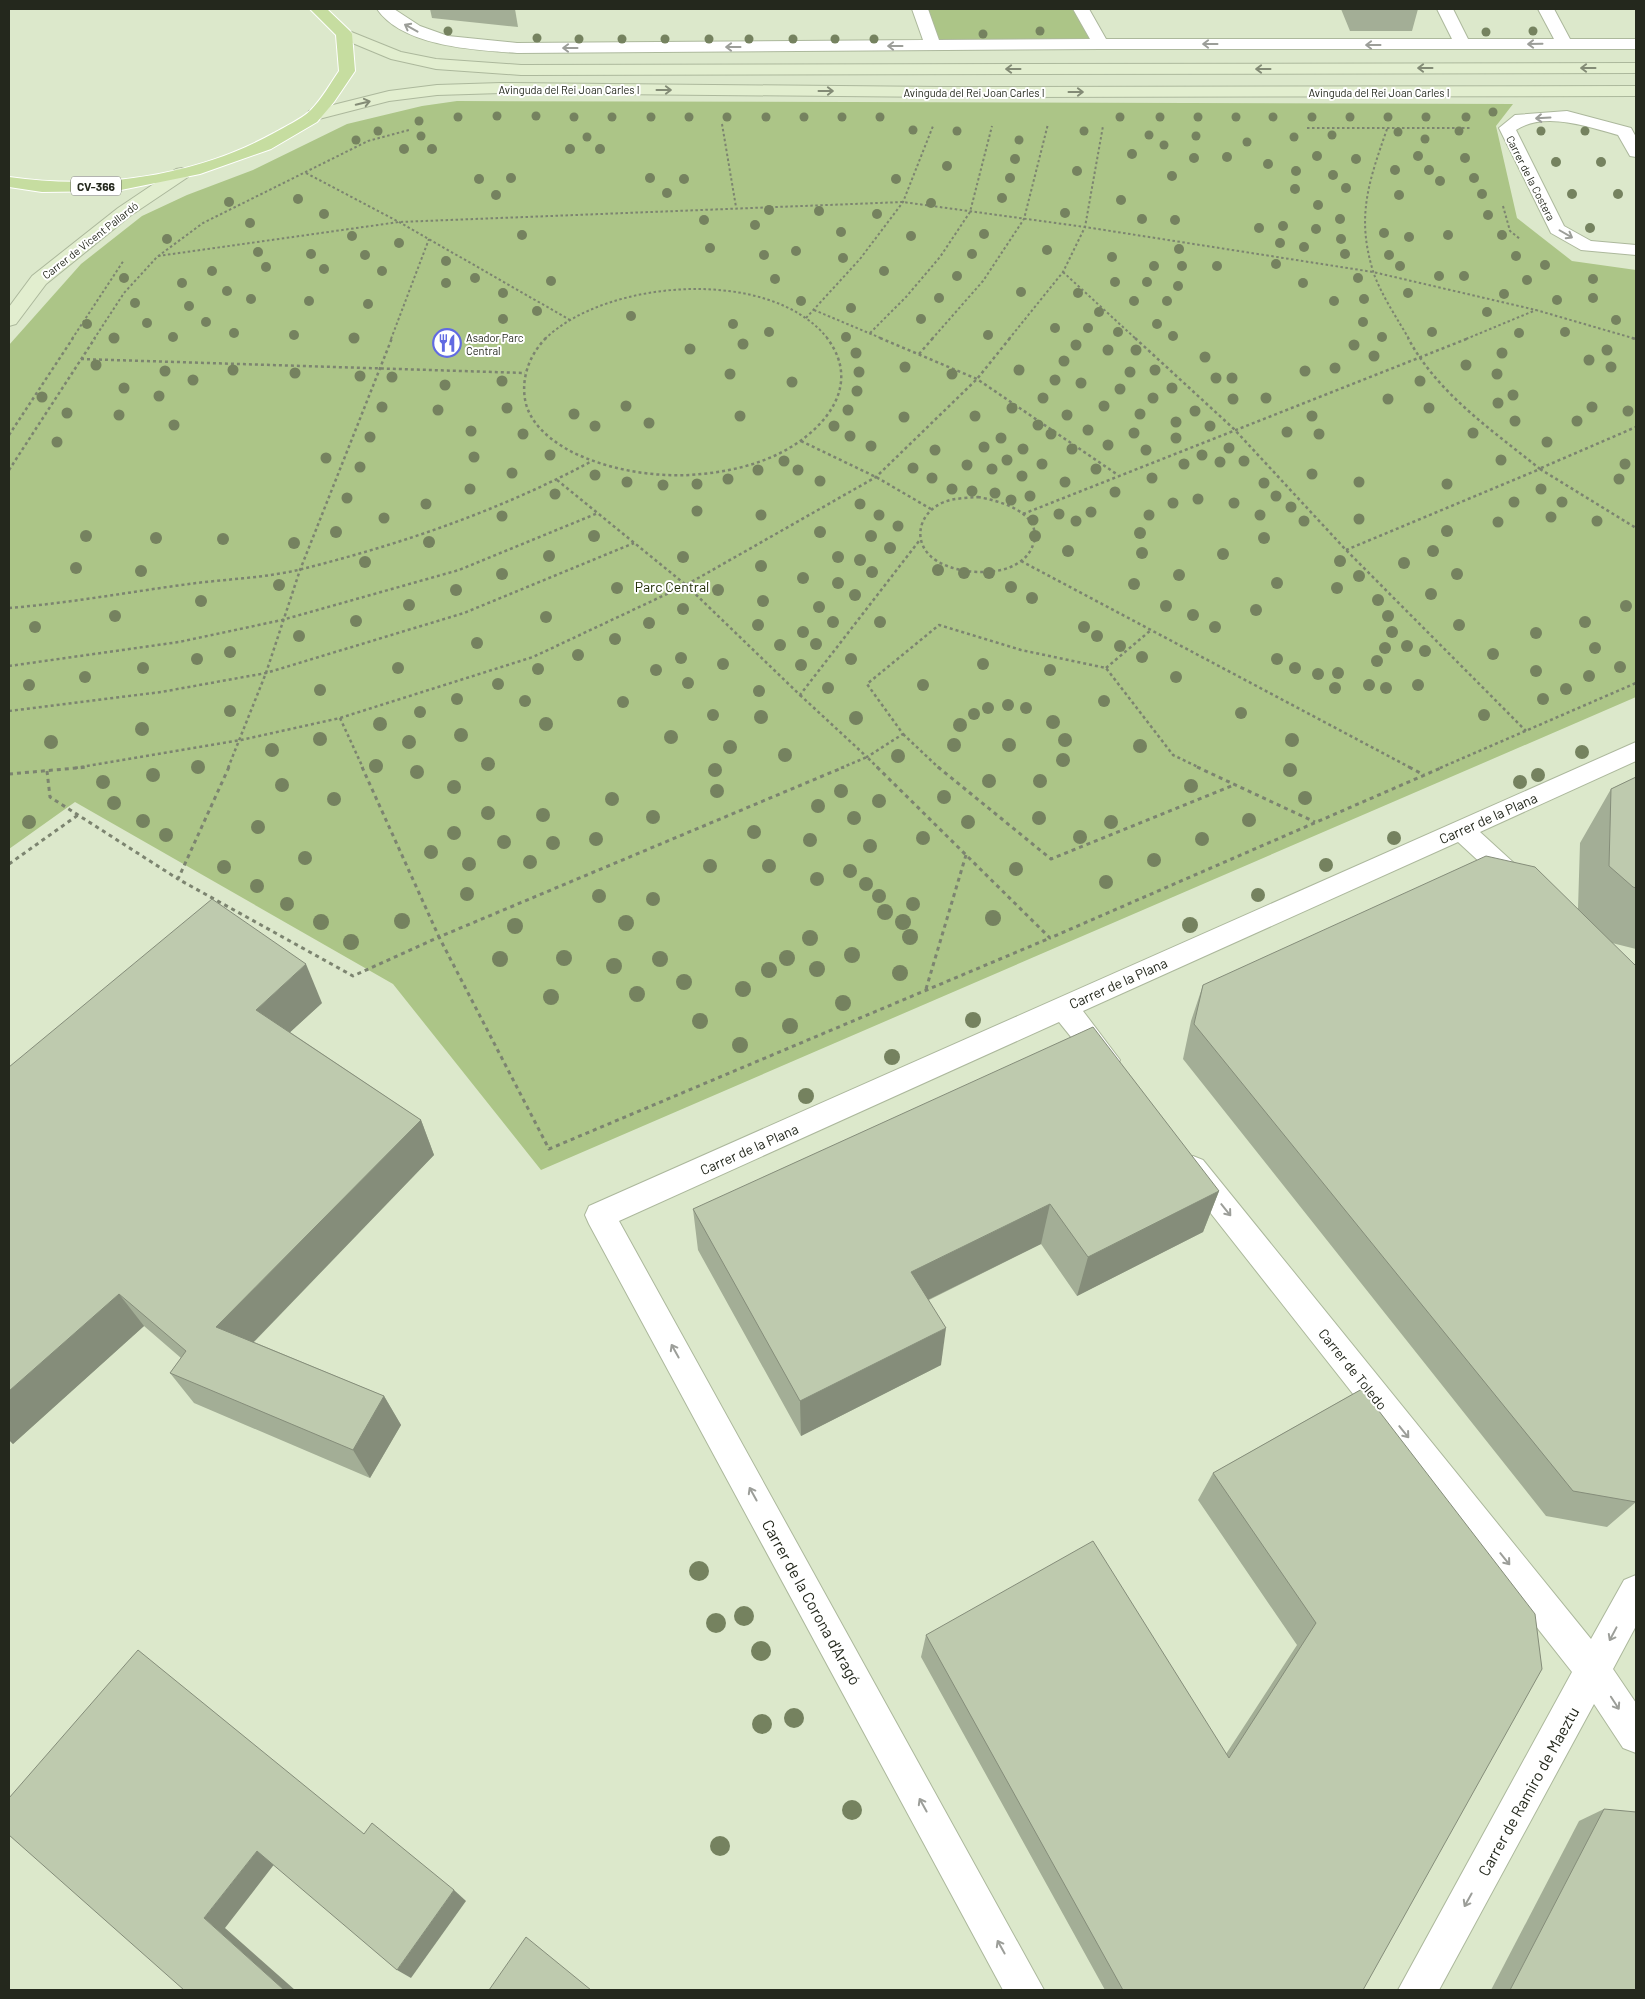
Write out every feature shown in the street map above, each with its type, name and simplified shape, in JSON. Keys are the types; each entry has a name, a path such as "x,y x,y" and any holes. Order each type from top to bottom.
{"main road":[{"path":"318,9 344,34"},
{"name":"CV-366","path":"9,182 32,187 114,186 204,169 276,141 315,115 347,71 344,34"}],"street":[{"path":"384,9 397,20 427,36 517,48 1101,44 1636,44"},
{"path":"920,9 933,46"},
{"path":"1081,9 1101,44"},
{"path":"1445,9 1463,45"},
{"path":"1546,9 1565,44"},
{"name":"Avinguda del Rei Joan Carles I","path":"344,34 398,56 436,64 521,70 1636,68"},
{"name":"Avinguda del Rei Joan Carles I","path":"315,115 389,96 437,90 501,88 941,92 1636,91"},
{"name":"Carrer de la Costera","path":"1636,152 1631,127 1567,116 1521,119 1507,128 1557,230 1587,246 1636,250"},
{"name":"Carrer de Vicent Pallardó","path":"9,320 39,280 124,212 182,173"},
{"name":"Carrer de la Plana","path":"600,1215 1636,751"},
{"path":"1462,830 1538,900"},
{"path":"1064,1008 1124,1083"},
{"name":"Carrer de Toledo","path":"1174,1145 1594,1670 1636,1735"},
{"name":"Carrer de la Corona d'Aragó","path":"600,1215 1024,1990"},
{"name":"Carrer de Ramiro de Maeztu","path":"1418,1990 1636,1592"}],"path":[{"path":"731,124 721,124 736,207"},
{"path":"806,318 860,258 903,202 935,124 925,124"},
{"path":"870,334 906,297 940,256 970,212 992,124"},
{"path":"1039,124 1057,124"},
{"path":"919,354 983,281 1024,219 1048,124"},
{"path":"9,774 87,767 241,740 340,718 533,657 686,584 876,477 977,379 1063,272 1085,228 1103,125"},
{"path":"1299,128 1472,128"},
{"path":"9,470 124,293 157,256 203,223 368,141 416,129"},
{"path":"1387,129 1368,184 1364,222 1373,272 1420,360 1456,402 1540,469 1636,528"},
{"path":"305,173 399,222 570,320"},
{"path":"1501,198 1510,231 1526,243"},
{"path":"157,256 399,222 736,207 903,202 1373,272 1536,310 1636,339"},
{"path":"178,879 241,740 266,673 300,570 380,369 429,239"},
{"path":"9,434 126,256"},
{"path":"1063,272 1234,429 1346,550 1526,731"},
{"path":"690,288 723,290 754,296 782,306 806,318 826,336 838,356 842,378 837,400 823,421 801,441 756,462 702,474 644,474 592,461 569,451 550,438 536,423 527,407 524,390 526,373 540,344 553,331 570,320 595,306 625,296 657,290 690,288"},
{"path":"814,310 977,379 1118,475"},
{"path":"1023,514 1234,429 1420,360 1536,310"},
{"path":"80,359 526,373"},
{"path":"1346,550 1636,427"},
{"path":"801,441 876,477 931,509"},
{"path":"9,608 68,603 186,584 300,570 434,530 501,505 557,480 592,461"},
{"path":"557,480 686,584 800,696 867,757 1050,938"},
{"path":"800,696 919,542 920,524 931,509 944,502 978,497 995,500 1011,506 1023,514 1032,525 1035,538 1031,550 1021,561 1007,568 990,572 954,569 938,562 926,553 919,542"},
{"path":"9,666 179,642 282,620 459,570 598,513"},
{"path":"9,711 161,692 266,673 464,614 634,543"},
{"path":"1021,561 1424,775"},
{"path":"1234,785 1051,859 953,781 903,734 867,684 939,625 1021,650 1106,668 1173,754 1288,812 1315,822"},
{"path":"1106,668 1151,630"},
{"path":"340,718 439,937 549,1149 1050,938 1636,683"},
{"path":"47,770 50,797 178,879 352,976 439,937 867,757 903,734"},
{"path":"9,864 78,815"},
{"path":"926,990 966,855"}],"green space":[{"path":"918,9 1081,9 1101,41 933,46"},
{"name":"Parc Central","path":"457,101 1513,104 1496,126 1517,218 1572,261 1636,270 1636,697 541,1170 393,984 75,802 9,849 9,345 81,264 142,216 187,195 253,170 347,124 422,106"}],"building":[{"path":"1636,777 1636,888 1609,866 1611,789"},
{"path":"1486,856 1535,867 1636,966 1636,1502 1573,1491 1194,1024 1203,985"},
{"path":"212,899 306,964 256,1010 421,1120 216,1327 384,1396 353,1450 170,1373 186,1351 119,1294 9,1391 9,1067"},
{"path":"1093,1027 1219,1191 1088,1257 1050,1204 911,1272 946,1328 800,1401 693,1209"},
{"path":"1362,1389 1535,1614 1542,1669 1363,1990 1123,1990 926,1635 1093,1541 1229,1758 1316,1623 1213,1473"},
{"path":"138,1650 364,1834 372,1823 454,1890 397,1970 257,1851 204,1918 284,1990 184,1990 9,1835 9,1798"},
{"path":"1604,1809 1636,1812 1636,1990 1510,1990"},
{"path":"526,1937 591,1990 489,1990"}],"place":[{"name":"Asador Parc Central","path":"447,343"}]}
